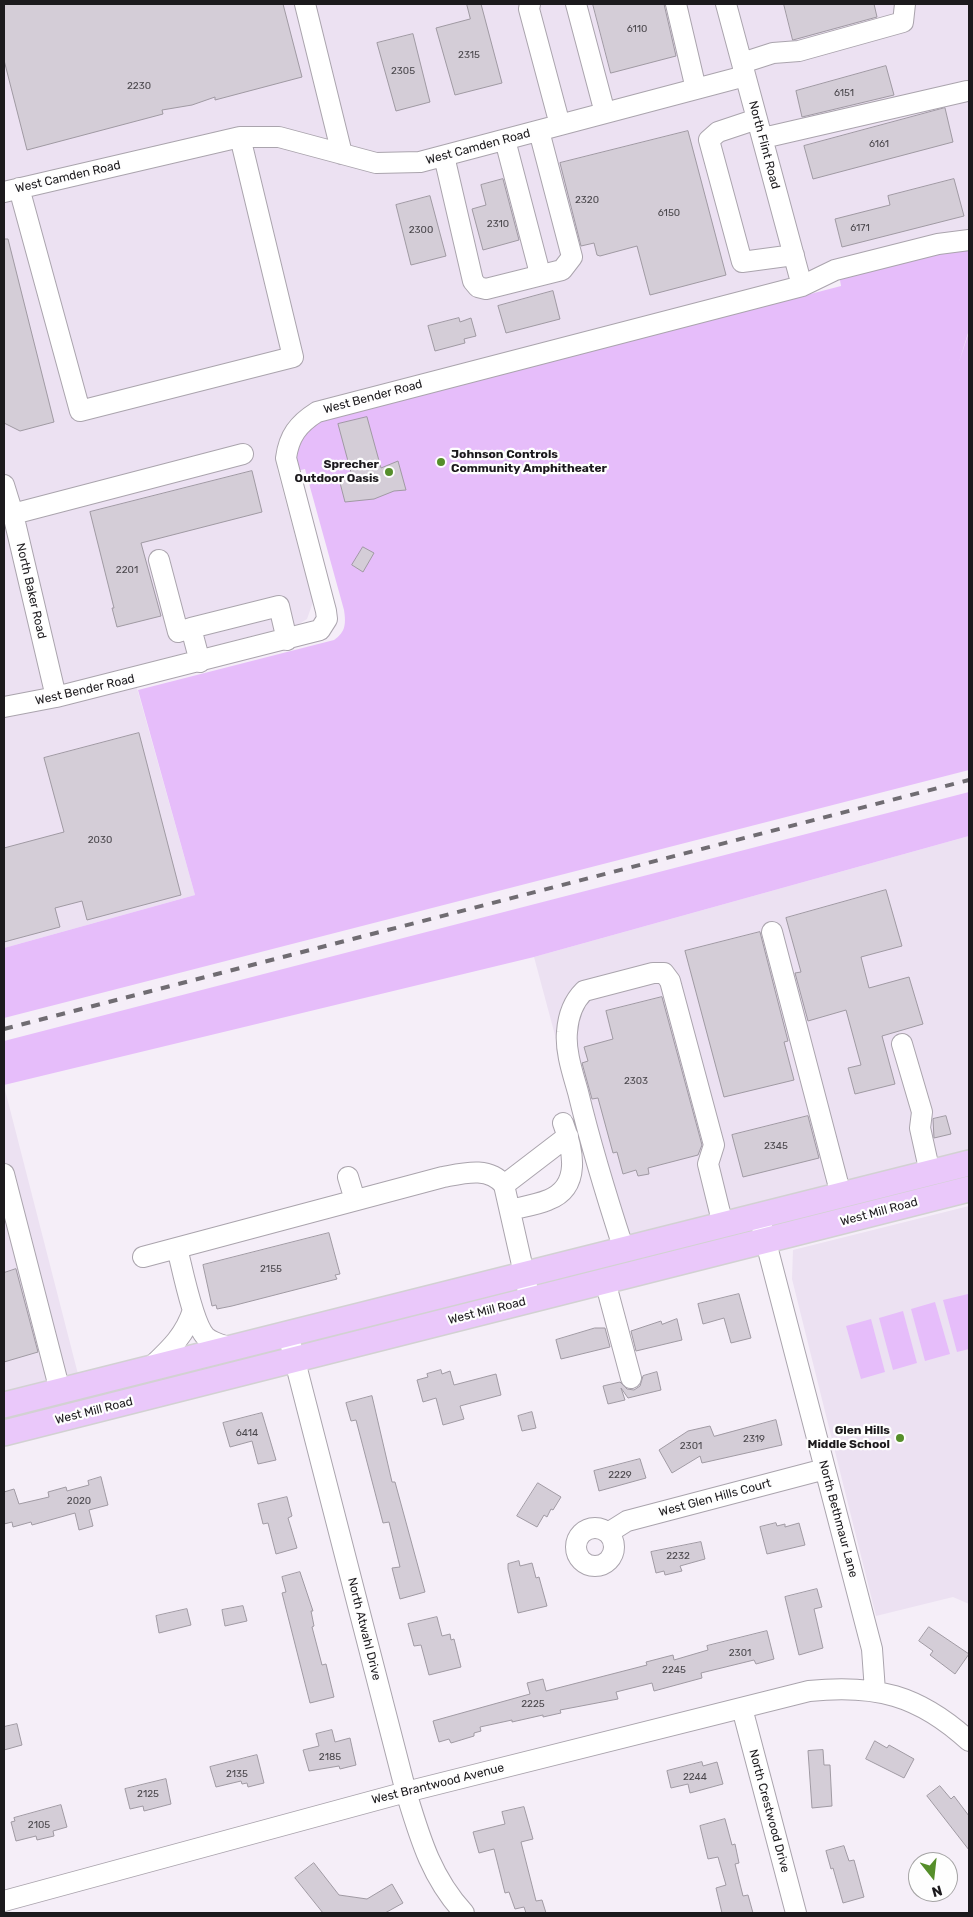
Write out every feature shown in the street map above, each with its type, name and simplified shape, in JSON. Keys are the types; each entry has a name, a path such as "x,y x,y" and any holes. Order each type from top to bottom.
{"main road":[{"name":"West Mill Road","path":"4,1405 288,1334 367,1305 524,1275 969,1163"},
{"name":"West Mill Road","path":"4,1433 969,1189"}],"street":[{"path":"305,4 342,154"},
{"path":"530,4 529,9 560,125"},
{"path":"576,4 605,113"},
{"path":"676,4 694,80"},
{"name":"West Camden Road","path":"12,190 240,137 279,137 376,164 420,162 605,113 694,80 744,70 772,53 799,51 903,22 905,4"},
{"name":"North Flint Road","path":"730,5 744,70 802,286"},
{"path":"794,255 742,262 709,140 718,132 760,129 967,91"},
{"path":"444,156 473,281 478,287 486,289 538,271 562,270 572,257 539,131"},
{"path":"12,190 80,412 293,357 240,137"},
{"path":"505,140 538,271"},
{"name":"West Bender Road","path":"4,707 56,697 200,662 320,630 327,619 286,458 291,437 306,418 328,408 802,286 835,270 938,244 969,240"},
{"path":"8,501 243,454"},
{"name":"North Baker Road","path":"8,501 56,697"},
{"path":"159,560 178,632 279,606 288,640"},
{"path":"191,628 200,662"},
{"path":"772,932 842,1195"},
{"path":"624,1250 590,1141 571,1066 566,1034 573,1007 584,992 653,973 664,973 670,980 714,1145 708,1164 723,1225"},
{"path":"902,1044 922,1112 920,1128 930,1173"},
{"path":"504,1185 565,1129 573,1162 569,1183 561,1193 549,1200 510,1210"},
{"path":"143,1257 443,1177 470,1172 485,1173 498,1178 504,1185 530,1300"},
{"path":"4,1174 67,1389 80,1414"},
{"path":"348,1177 355,1200"},
{"name":"North Bethmaur Lane","path":"759,1216 872,1649 875,1690"},
{"path":"177,1248 193,1310 204,1336 211,1341 231,1348"},
{"path":"606,1281 630,1378"},
{"path":"150,1368 175,1345 188,1325 193,1310"},
{"name":"North Atwahl Drive","path":"288,1334 406,1792 422,1843 433,1870 464,1913"},
{"name":"West Glen Hills Court","path":"608,1533 627,1522 825,1469"},
{"name":"West Brantwood Avenue","path":"4,1901 406,1792 809,1691 844,1688 875,1690"},
{"path":"875,1690 930,1710 952,1725 969,1741"},
{"name":"North Crestwood Drive","path":"742,1708 796,1913"}],"shaded area":[{"path":"4,4 969,4 969,230 753,289 317,401 301,410 289,421 281,436 276,454 277,469 313,602 307,619 299,624 131,667 195,895 4,948"},
{"path":"969,246 969,330 959,362 969,332 969,770 4,1018 4,948 195,895 138,690 334,640 341,634 345,623 344,610 305,469 297,471 298,449 306,434 316,423 841,286 839,274"},
{"path":"969,792 969,836 534,957 4,1085 4,1041"},
{"path":"969,836 969,1154 611,1244 534,957"},
{"path":"4,1086 79,1378 4,1397"},
{"name":"Glen Hills Middle School","path":"969,1206 969,1604 953,1597 876,1616 792,1279 793,1250"},
{"path":"968,1294 969,1349 957,1352 943,1300"},
{"path":"935,1302 950,1354 925,1361 911,1309"},
{"path":"903,1311 917,1363 893,1370 879,1318"},
{"path":"871,1319 885,1372 861,1379 846,1326"}],"building":[{"path":"4,4 283,4 302,77 215,100 215,97 192,105 162,110 163,114 27,150 4,60"},
{"path":"467,4 481,4 502,83 455,95 436,28 470,19"},
{"path":"593,4 664,4 676,56 611,73"},
{"path":"784,4 874,4 877,17 793,40"},
{"path":"413,34 430,102 396,111 377,43"},
{"path":"886,66 894,95 802,117 796,91"},
{"path":"945,108 953,142 813,179 804,146"},
{"path":"688,131 726,275 650,295 637,246 600,256 597,255 594,243 581,246 560,163"},
{"path":"503,179 519,240 483,250 472,209 486,205 481,185"},
{"path":"954,179 964,216 842,247 835,219 890,205 888,196"},
{"path":"430,196 446,256 411,265 396,205"},
{"path":"4,239 8,239 54,422 20,431 4,423"},
{"path":"553,291 560,319 506,333 498,306"},
{"path":"459,318 460,322 471,318 476,336 464,339 465,343 435,351 428,326"},
{"path":"367,417 381,468 398,461 406,490 394,491 374,499 345,502 339,479 352,476 338,424"},
{"path":"252,471 262,512 141,543 161,616 117,627 90,512"},
{"path":"363,547 374,553 363,572 352,565"},
{"path":"139,733 181,895 87,920 82,901 55,908 60,927 4,942 4,848 64,832 44,758"},
{"path":"886,890 902,946 861,957 869,988 909,977 923,1024 882,1036 895,1084 855,1094 848,1068 861,1065 846,1010 808,1021 795,973 801,972 786,918"},
{"path":"760,932 788,1041 784,1042 794,1080 724,1097 685,951"},
{"path":"662,997 702,1145 698,1155 648,1168 649,1174 638,1176 636,1170 623,1174 617,1152 613,1153 598,1098 592,1099 582,1063 588,1061 584,1047 613,1039 606,1011"},
{"path":"808,1116 819,1158 743,1177 732,1135"},
{"path":"946,1116 951,1134 934,1138 933,1119"},
{"path":"329,1233 340,1274 335,1275 337,1279 232,1306 217,1309 216,1305 212,1306 203,1265"},
{"path":"16,1269 38,1352 4,1362 4,1273"},
{"path":"739,1294 751,1338 731,1343 724,1318 703,1324 698,1304"},
{"path":"677,1319 682,1340 636,1351 631,1331 661,1321 662,1324"},
{"path":"595,1328 605,1328 610,1347 561,1359 556,1340"},
{"path":"441,1370 442,1374 450,1371 454,1385 496,1374 501,1395 460,1406 464,1419 443,1425 436,1398 423,1402 417,1380 428,1377 427,1374"},
{"path":"657,1372 661,1390 628,1398 621,1388 625,1400 608,1404 603,1386 620,1382 627,1389 634,1390 640,1386 643,1376"},
{"path":"372,1396 392,1482 395,1482 425,1592 400,1599 392,1568 400,1567 389,1522 383,1523 356,1420 351,1421 346,1403"},
{"path":"532,1412 536,1428 522,1431 518,1416"},
{"path":"262,1413 276,1460 258,1464 252,1441 230,1447 223,1423"},
{"path":"776,1420 782,1445 702,1463 700,1456 672,1473 659,1450 688,1431 710,1426 714,1436"},
{"path":"640,1459 646,1478 599,1491 594,1471"},
{"path":"101,1477 108,1505 89,1510 93,1526 79,1530 75,1513 32,1525 31,1522 13,1527 12,1522 4,1524 4,1492 14,1489 19,1504 49,1497 48,1492 66,1487 67,1491 89,1485 88,1481"},
{"path":"538,1483 561,1497 547,1517 544,1515 537,1527 517,1516"},
{"path":"287,1497 292,1516 288,1518 297,1548 276,1554 268,1523 263,1524 258,1504"},
{"path":"776,1523 777,1526 785,1524 785,1527 799,1523 805,1545 767,1554 760,1527"},
{"path":"701,1542 705,1559 680,1566 682,1571 665,1575 664,1571 656,1573 651,1552"},
{"path":"519,1561 520,1566 532,1563 536,1578 539,1577 547,1606 518,1613 508,1564"},
{"path":"300,1572 313,1611 311,1611 314,1626 312,1627 322,1665 326,1664 334,1697 310,1703 282,1593 286,1592 282,1577"},
{"path":"817,1589 822,1607 814,1609 823,1648 799,1655 785,1597"},
{"path":"243,1606 247,1621 225,1626 222,1610"},
{"path":"187,1609 191,1625 159,1633 156,1616"},
{"path":"437,1617 442,1636 450,1634 451,1640 454,1639 461,1667 429,1675 421,1645 414,1646 408,1624"},
{"path":"929,1627 969,1654 955,1674 930,1655 933,1651 919,1641"},
{"path":"767,1631 774,1659 756,1664 754,1660 701,1673 702,1678 654,1691 652,1683 616,1692 618,1699 560,1710 561,1713 543,1717 543,1715 480,1727 481,1731 474,1733 474,1736 451,1743 449,1739 439,1742 433,1721 530,1694 527,1683 543,1679 546,1691 647,1665 646,1662 673,1655 674,1660 708,1650 707,1646"},
{"path":"17,1724 22,1745 4,1750 4,1727"},
{"path":"332,1730 335,1742 350,1738 356,1765 340,1769 339,1766 309,1771 303,1750 319,1746 316,1734"},
{"path":"875,1741 887,1748 889,1745 914,1759 904,1778 866,1759"},
{"path":"823,1750 824,1765 830,1765 832,1806 812,1808 808,1751"},
{"path":"257,1755 264,1783 248,1787 247,1783 242,1784 241,1781 216,1787 210,1767"},
{"path":"702,1762 703,1766 717,1762 723,1784 690,1793 688,1784 671,1788 667,1771"},
{"path":"166,1779 171,1804 144,1811 143,1806 130,1809 125,1789"},
{"path":"940,1786 951,1799 954,1796 969,1816 969,1850 927,1796"},
{"path":"61,1805 67,1827 53,1831 54,1836 37,1840 36,1836 16,1841 11,1822 15,1821 14,1818"},
{"path":"524,1807 533,1839 521,1842 536,1901 542,1900 546,1913 526,1913 524,1907 515,1909 509,1892 505,1893 494,1849 479,1853 473,1832 505,1824 502,1812"},
{"path":"725,1819 732,1845 735,1844 739,1863 735,1864 743,1896 748,1895 753,1913 722,1913 716,1888 726,1885 718,1857 708,1859 700,1826"},
{"path":"844,1846 849,1861 854,1860 864,1897 843,1903 826,1851"},
{"path":"314,1863 339,1895 367,1899 392,1884 403,1903 385,1913 323,1913 295,1878"}],"railway":[{"path":"4,1029 969,780"}],"place":[{"name":"Johnson Controls Community Amphitheater","path":"441,462"},
{"name":"Sprecher Outdoor Oasis","path":"389,472"},
{"name":"Glen Hills Middle School","path":"900,1438"}]}
